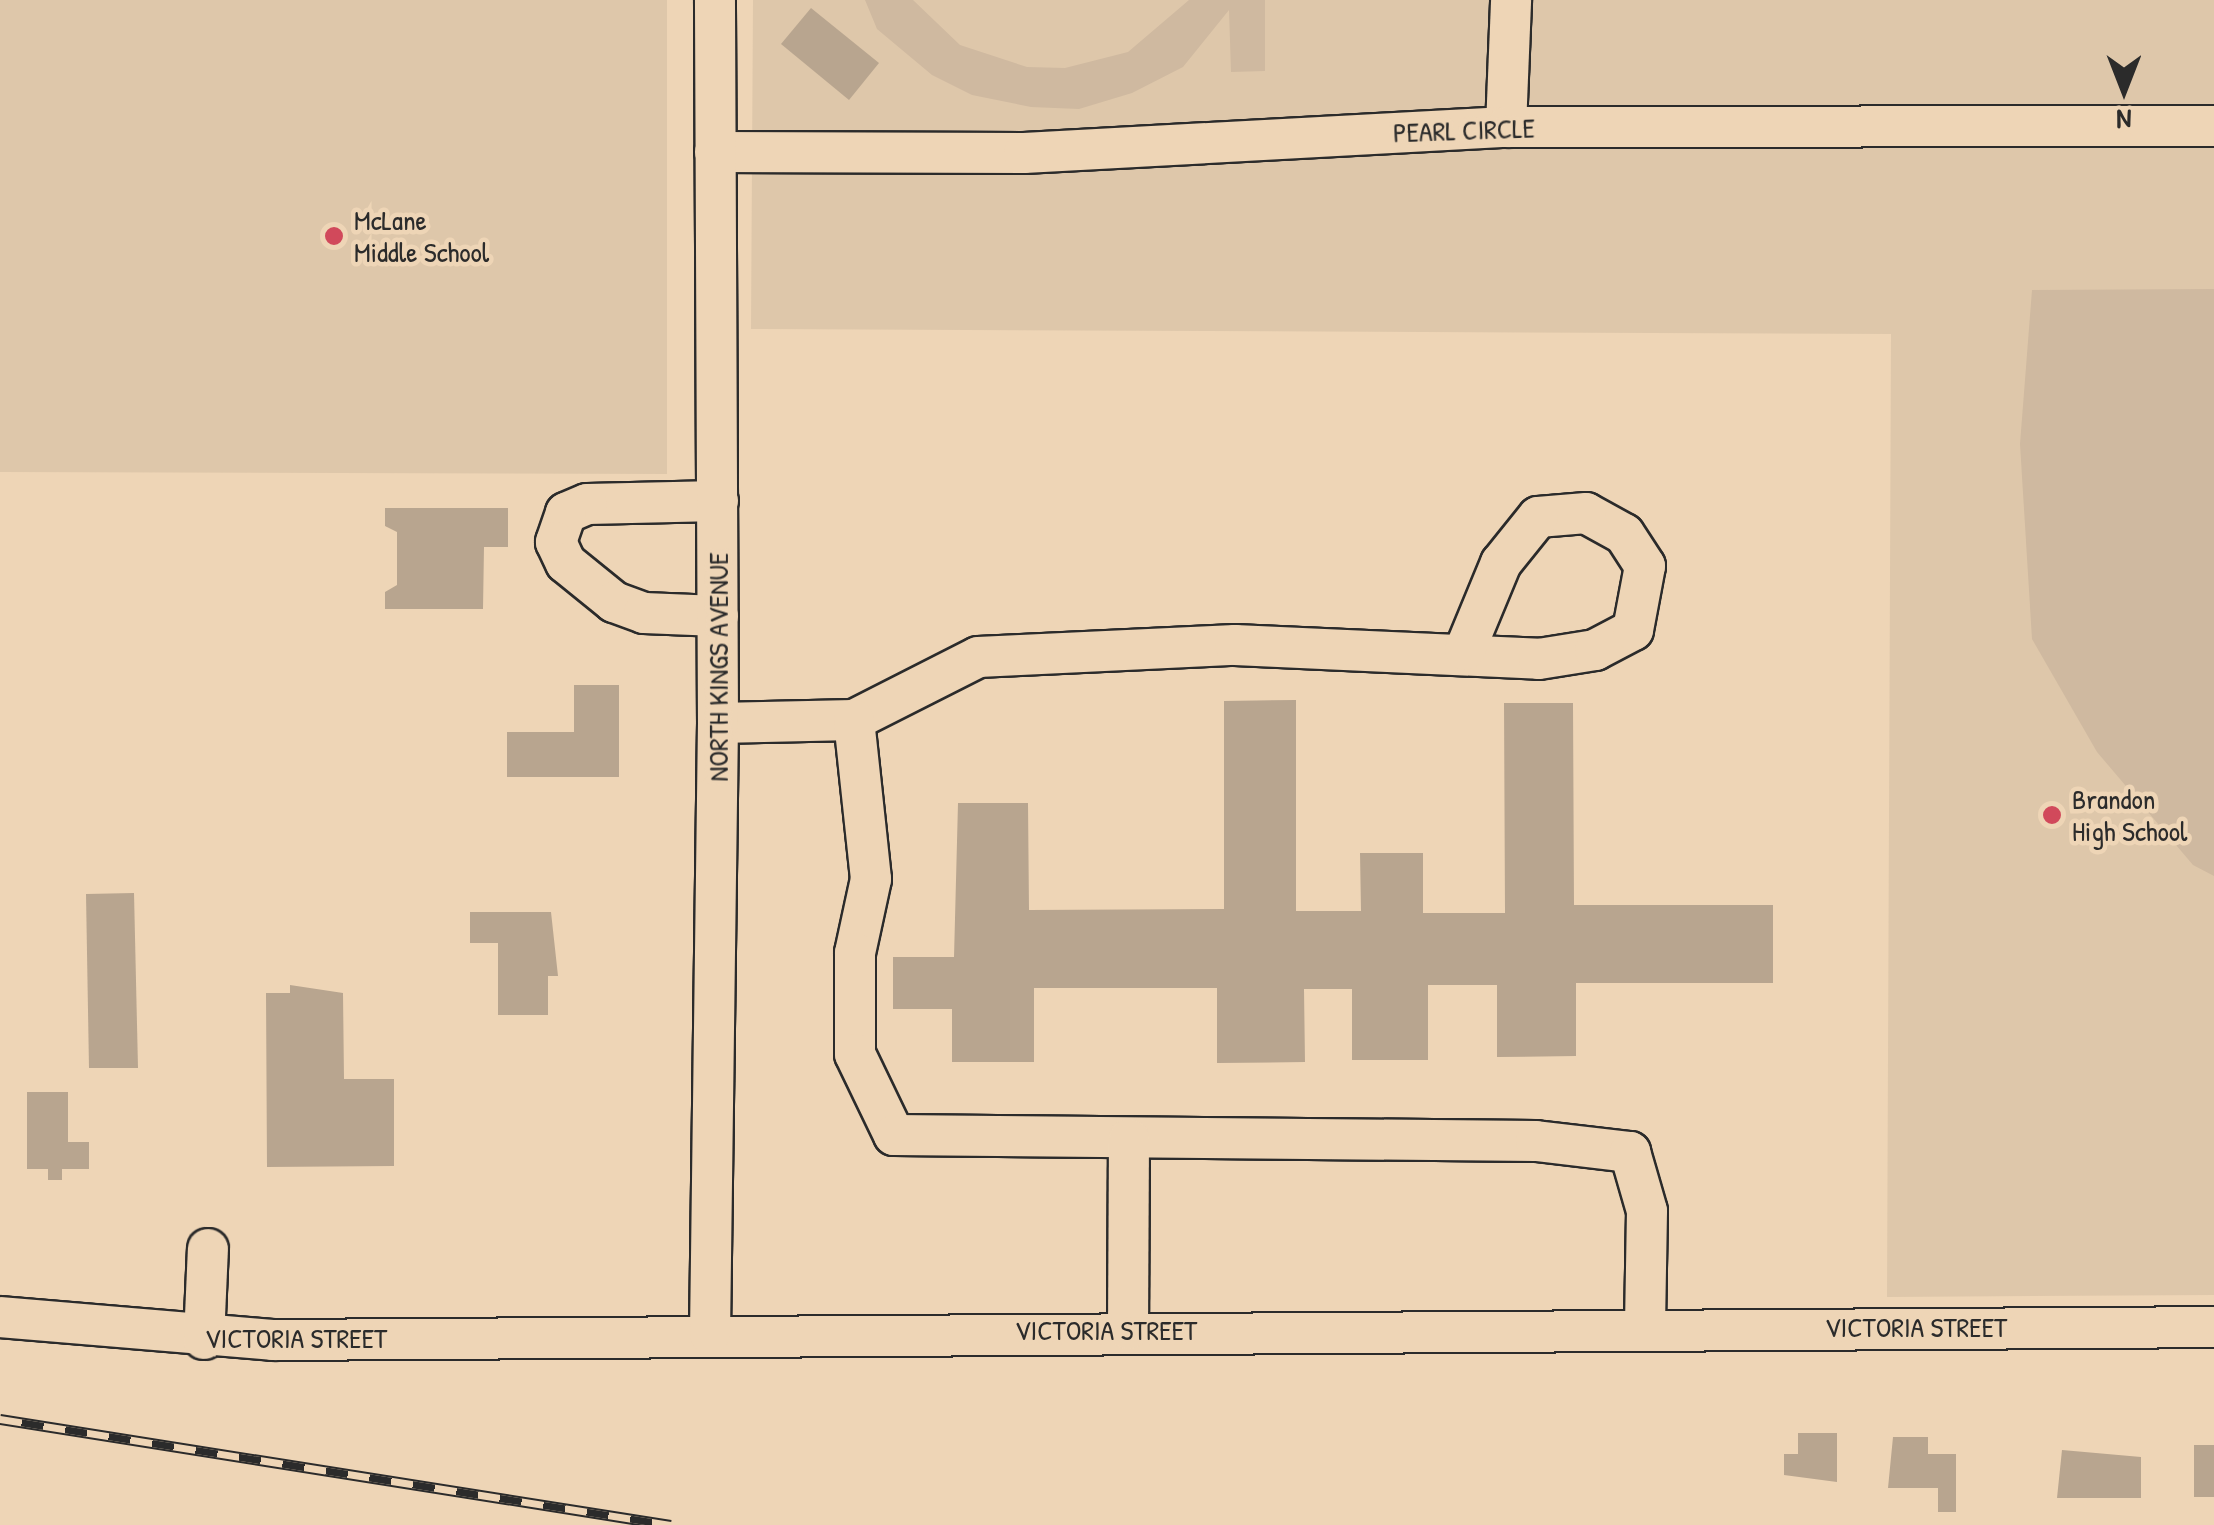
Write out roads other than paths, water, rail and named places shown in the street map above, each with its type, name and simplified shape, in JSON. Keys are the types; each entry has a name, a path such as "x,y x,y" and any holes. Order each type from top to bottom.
{"street":[{"name":"NORTH KINGS AVENUE","path":"710,1334 718,724 714,0"},
{"path":"1506,126 1512,0"},
{"name":"PEARL CIRCLE","path":"715,152 1024,153 1506,126 2214,126"},
{"path":"718,500 588,504 566,513 556,542 566,563 614,602 644,613 718,616"},
{"path":"718,724 854,720 978,657 1234,645 1465,650 1538,658 1594,650 1633,630 1645,566 1624,534 1586,513 1538,518 1501,563 1465,650"},
{"path":"854,720 872,879 855,953 855,1054 894,1135 1536,1141 1630,1152 1647,1210 1645,1328"},
{"path":"1128,1329 1129,1140"},
{"path":"204,1338 208,1249"},
{"name":"VICTORIA STREET","path":"0,1317 204,1338 1128,1329 2214,1327"}],"railway":[{"path":"0,1419 671,1525"}],"place":[{"name":"McLane Middle School","path":"334,236"},
{"name":"Brandon High School","path":"2052,815"}]}
